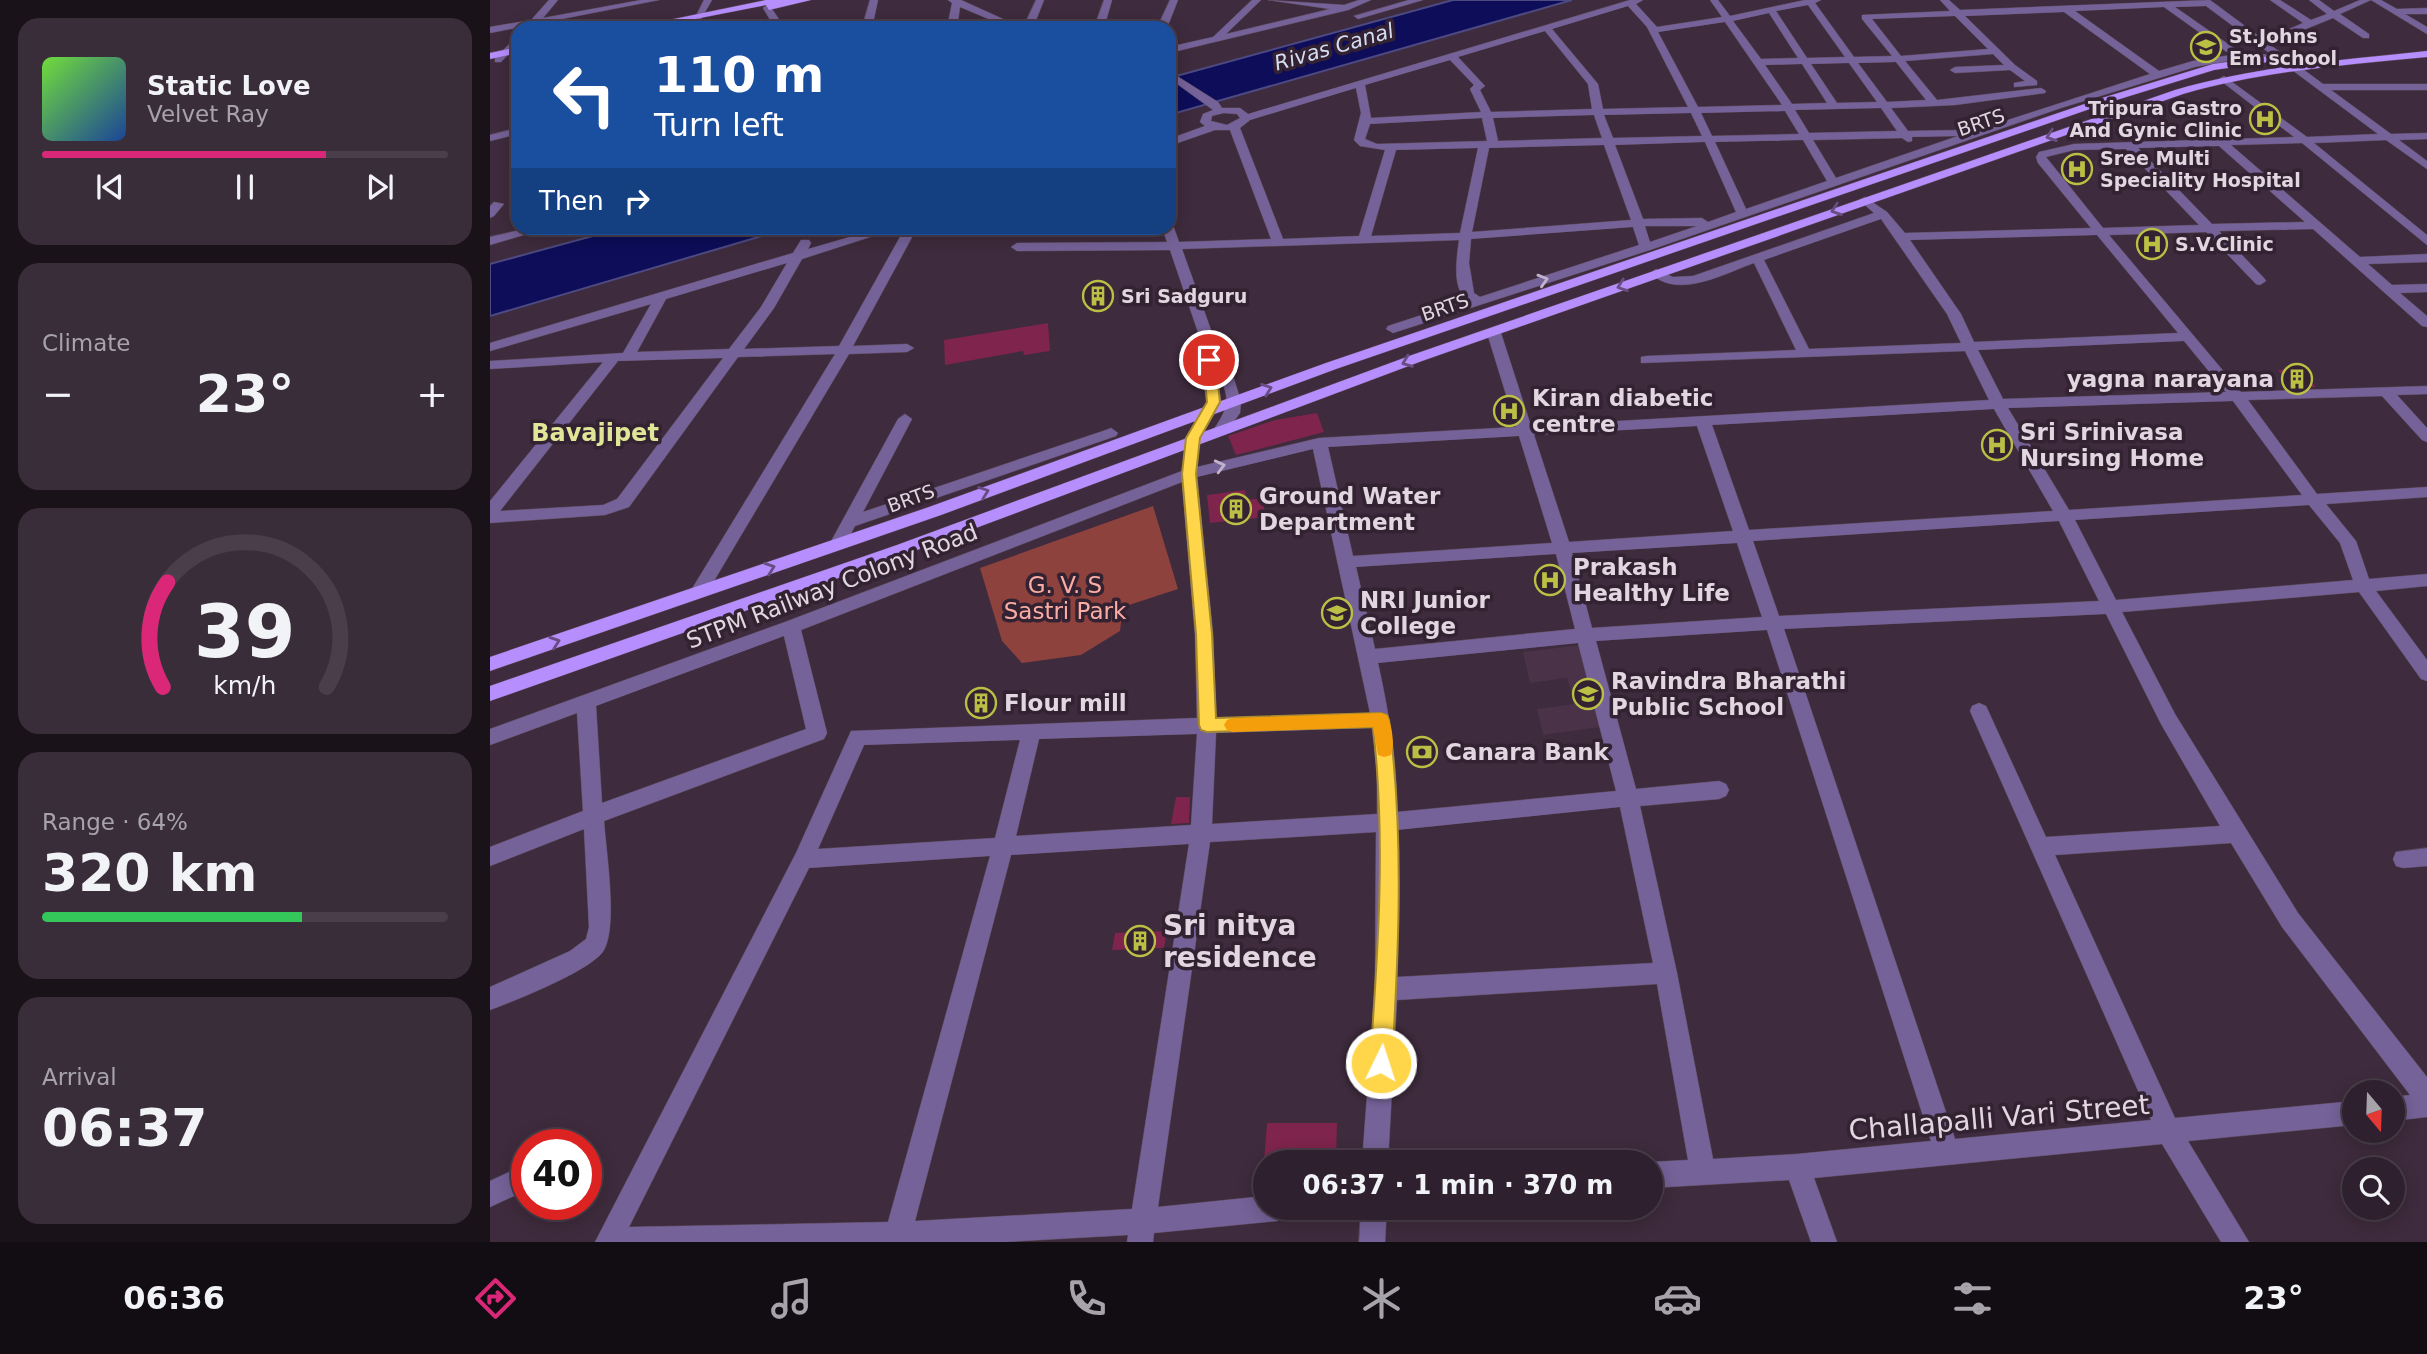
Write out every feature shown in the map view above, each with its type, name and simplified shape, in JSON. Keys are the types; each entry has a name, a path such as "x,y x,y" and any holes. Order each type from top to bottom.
{"main road":[{"path":"689,21 780,0"},
{"path":"682,21 807,0"},
{"name":"BRTS","path":"490,664 836,545 1234,401 2168,80 2213,66 2383,46 2427,44"},
{"path":"490,694 902,549 1417,358 2179,92 2224,79 2293,68 2427,54"}],"street":[{"path":"536,21 554,0"},
{"path":"552,21 654,0"},
{"path":"695,19 708,0"},
{"path":"775,21 767,8 780,0"},
{"path":"869,21 874,0"},
{"path":"1031,21 1040,0"},
{"path":"1101,21 1108,0"},
{"path":"1165,21 1174,0"},
{"path":"1214,40 1257,0"},
{"path":"1272,0 1340,5"},
{"path":"1176,49 1367,0"},
{"path":"1359,16 1419,0"},
{"path":"1234,126 1243,115 1616,0"},
{"path":"1714,0 1759,62 1833,182"},
{"path":"1944,0 2012,67 2057,106"},
{"path":"2019,0 2031,11"},
{"path":"2105,0 2114,7"},
{"path":"2274,0 2309,23"},
{"path":"2313,0 2366,36"},
{"path":"2262,44 2367,0"},
{"path":"2375,0 2427,32"},
{"path":"952,21 955,1 1002,21"},
{"path":"1176,78 1216,107 1243,115 1360,85 1635,1 1652,26 1695,110 1743,214"},
{"path":"1652,30 1728,19 1812,1 1850,60 1919,153"},
{"path":"1934,103 1864,17 2207,2 2427,166"},
{"path":"2166,5 2239,56"},
{"path":"2066,9 2158,75"},
{"path":"1772,10 1834,106"},
{"path":"2395,12 2427,11"},
{"path":"2413,23 2427,23"},
{"path":"490,30 511,28"},
{"path":"1547,28 1593,84 1598,112 1646,247"},
{"path":"496,58 511,45"},
{"path":"1759,62 1897,59 1995,51"},
{"path":"1451,56 1480,86 1475,89 1487,115 1489,145 1466,236 1465,288 1468,295 1478,301"},
{"path":"1393,329 1646,247 2057,106 2193,64 2239,56 2279,58"},
{"path":"1955,70 2012,67"},
{"path":"2224,79 2302,138 2427,241"},
{"path":"1360,85 1368,121 1359,140 1364,144 1391,148 1981,132"},
{"path":"1368,121 1487,115 1883,106 1934,103 2037,87"},
{"path":"1972,89 2037,87"},
{"path":"2321,87 2427,87"},
{"path":"2408,87 2427,100"},
{"path":"1209,125 1208,114 1216,107"},
{"path":"1176,132 1209,125 1234,126"},
{"path":"1176,140 1209,125"},
{"path":"1234,126 1279,243"},
{"path":"490,138 511,133"},
{"path":"2427,135 2129,145 2054,150 2043,153 2041,157 2097,231 2238,397 2313,499 2348,541 2363,585 2427,674"},
{"path":"2220,141 2427,322"},
{"path":"2129,145 2260,281"},
{"path":"1364,239 1391,148"},
{"path":"1865,200 1883,214 1902,237 1954,314 1998,404 2065,517 2168,719 2236,834 2290,920 2427,1097"},
{"path":"1656,273 1671,281 1694,280 1883,214"},
{"path":"1017,247 1279,243 1466,236 1638,223 1717,222"},
{"path":"1902,237 2316,225"},
{"path":"490,241 514,235"},
{"path":"491,346 662,295 839,235"},
{"path":"491,346 802,249 861,235"},
{"path":"699,592 844,350 907,235"},
{"path":"1171,235 1209,344 1225,373 1234,401 1233,413 1219,432"},
{"path":"490,515 605,510 623,503 736,352 802,249"},
{"path":"1757,257 1805,354"},
{"path":"2357,261 2427,258"},
{"path":"2388,289 2427,288"},
{"path":"490,515 621,357 662,295"},
{"path":"1493,333 1527,431 1562,547 1628,798 1666,973 1703,1171"},
{"path":"1646,360 2188,337"},
{"path":"1141,1231 1201,833 1207,725 1204,634 1189,474 1195,433 1211,410 1214,398 1209,376 1209,344"},
{"path":"490,365 736,352 907,348"},
{"name":"STPM Railway Colony Road","path":"490,737 790,627 1189,474 1319,443 1998,404 2427,390"},
{"path":"2386,392 2427,437"},
{"path":"836,545 905,419"},
{"path":"1703,421 1773,623 1947,1152"},
{"path":"850,522 1111,433"},
{"path":"1319,443 1368,657 1381,720 1387,771 1386,989 1376,1150"},
{"path":"1348,562 2427,492"},
{"path":"1368,657 1587,635 2109,607 2427,580"},
{"path":"490,857 592,816 817,733 790,627"},
{"path":"490,999 578,959 595,945 600,927 586,702"},
{"path":"1979,710 2169,1133 2236,1242"},
{"path":"1253,1212 1141,1231 898,1238 608,1241 803,859 858,737 1381,720"},
{"path":"898,1238 1031,733"},
{"path":"803,859 1388,822 1719,790"},
{"path":"2040,847 2236,834"},
{"path":"2403,859 2427,857"},
{"path":"1386,989 1666,973"},
{"path":"2405,1108 2427,1105"},
{"name":"Challapalli Vari Street","path":"1663,1174 1797,1167 2342,1114"},
{"path":"1797,1167 1824,1242"},
{"path":"490,1194 511,1184"},
{"path":"1372,1242 1373,1220"}],"shaded area":[{"name":"Ravindra Bharathi Public School","path":"1589,644 1614,725 1543,735 1537,709 1575,704 1567,678 1530,683 1523,652"}],"green space":[{"name":"G. V. S Sastri Park","path":"1153,506 1178,589 1123,607 1120,631 1081,655 1022,663 1002,641 980,568"}],"water":[{"name":"Rivas Canal","path":"1453,0 1572,0 1176,113 1176,76"},
{"path":"596,235 765,235 490,316 490,264"}],"building":[{"path":"1048,323 1050,351 1024,355 1023,351 945,365 944,340"},
{"name":"yagna narayana","path":"2298,369 2316,387 2295,388 2278,370"},
{"path":"1317,413 1324,432 1275,445 1236,455 1228,436 1275,420"},
{"name":"Ground Water Department","path":"1245,490 1247,500 1262,498 1266,517 1210,523 1207,495"},
{"path":"1176,797 1190,797 1189,823 1171,824"},
{"name":"Sri nitya residence","path":"1167,931 1164,948 1112,950 1115,933"},
{"path":"1267,1123 1337,1123 1336,1150 1265,1150"}],"slow traffic":[{"path":"1233,725 1381,720 1384,750"}],"place":[{"name":"St.Johns Em school","path":"2206,47"},
{"name":"Tripura Gastro And Gynic Clinic","path":"2265,119"},
{"name":"Sree Multi Speciality Hospital","path":"2077,169"},
{"name":"S.V.Clinic","path":"2152,244"},
{"name":"Sri Sadguru","path":"1098,296"},
{"name":"yagna narayana","path":"2297,379"},
{"name":"Kiran diabetic centre","path":"1509,411"},
{"name":"Sri Srinivasa Nursing Home","path":"1997,445"},
{"name":"Ground Water Department","path":"1236,509"},
{"name":"Prakash Healthy Life","path":"1550,580"},
{"name":"NRI Junior College","path":"1337,613"},
{"name":"Ravindra Bharathi Public School","path":"1588,694"},
{"name":"Flour mill","path":"981,703"},
{"name":"Canara Bank","path":"1422,752"},
{"name":"Sri nitya residence","path":"1140,941"}],"district":[{"name":"Bavajipet","path":"595,433"}],"route":[{"path":"1209,360 1214,402 1193,438 1189,474 1204,634 1207,725 1381,720 1387,771 1388,822 1386,989 1381,1063"}]}
